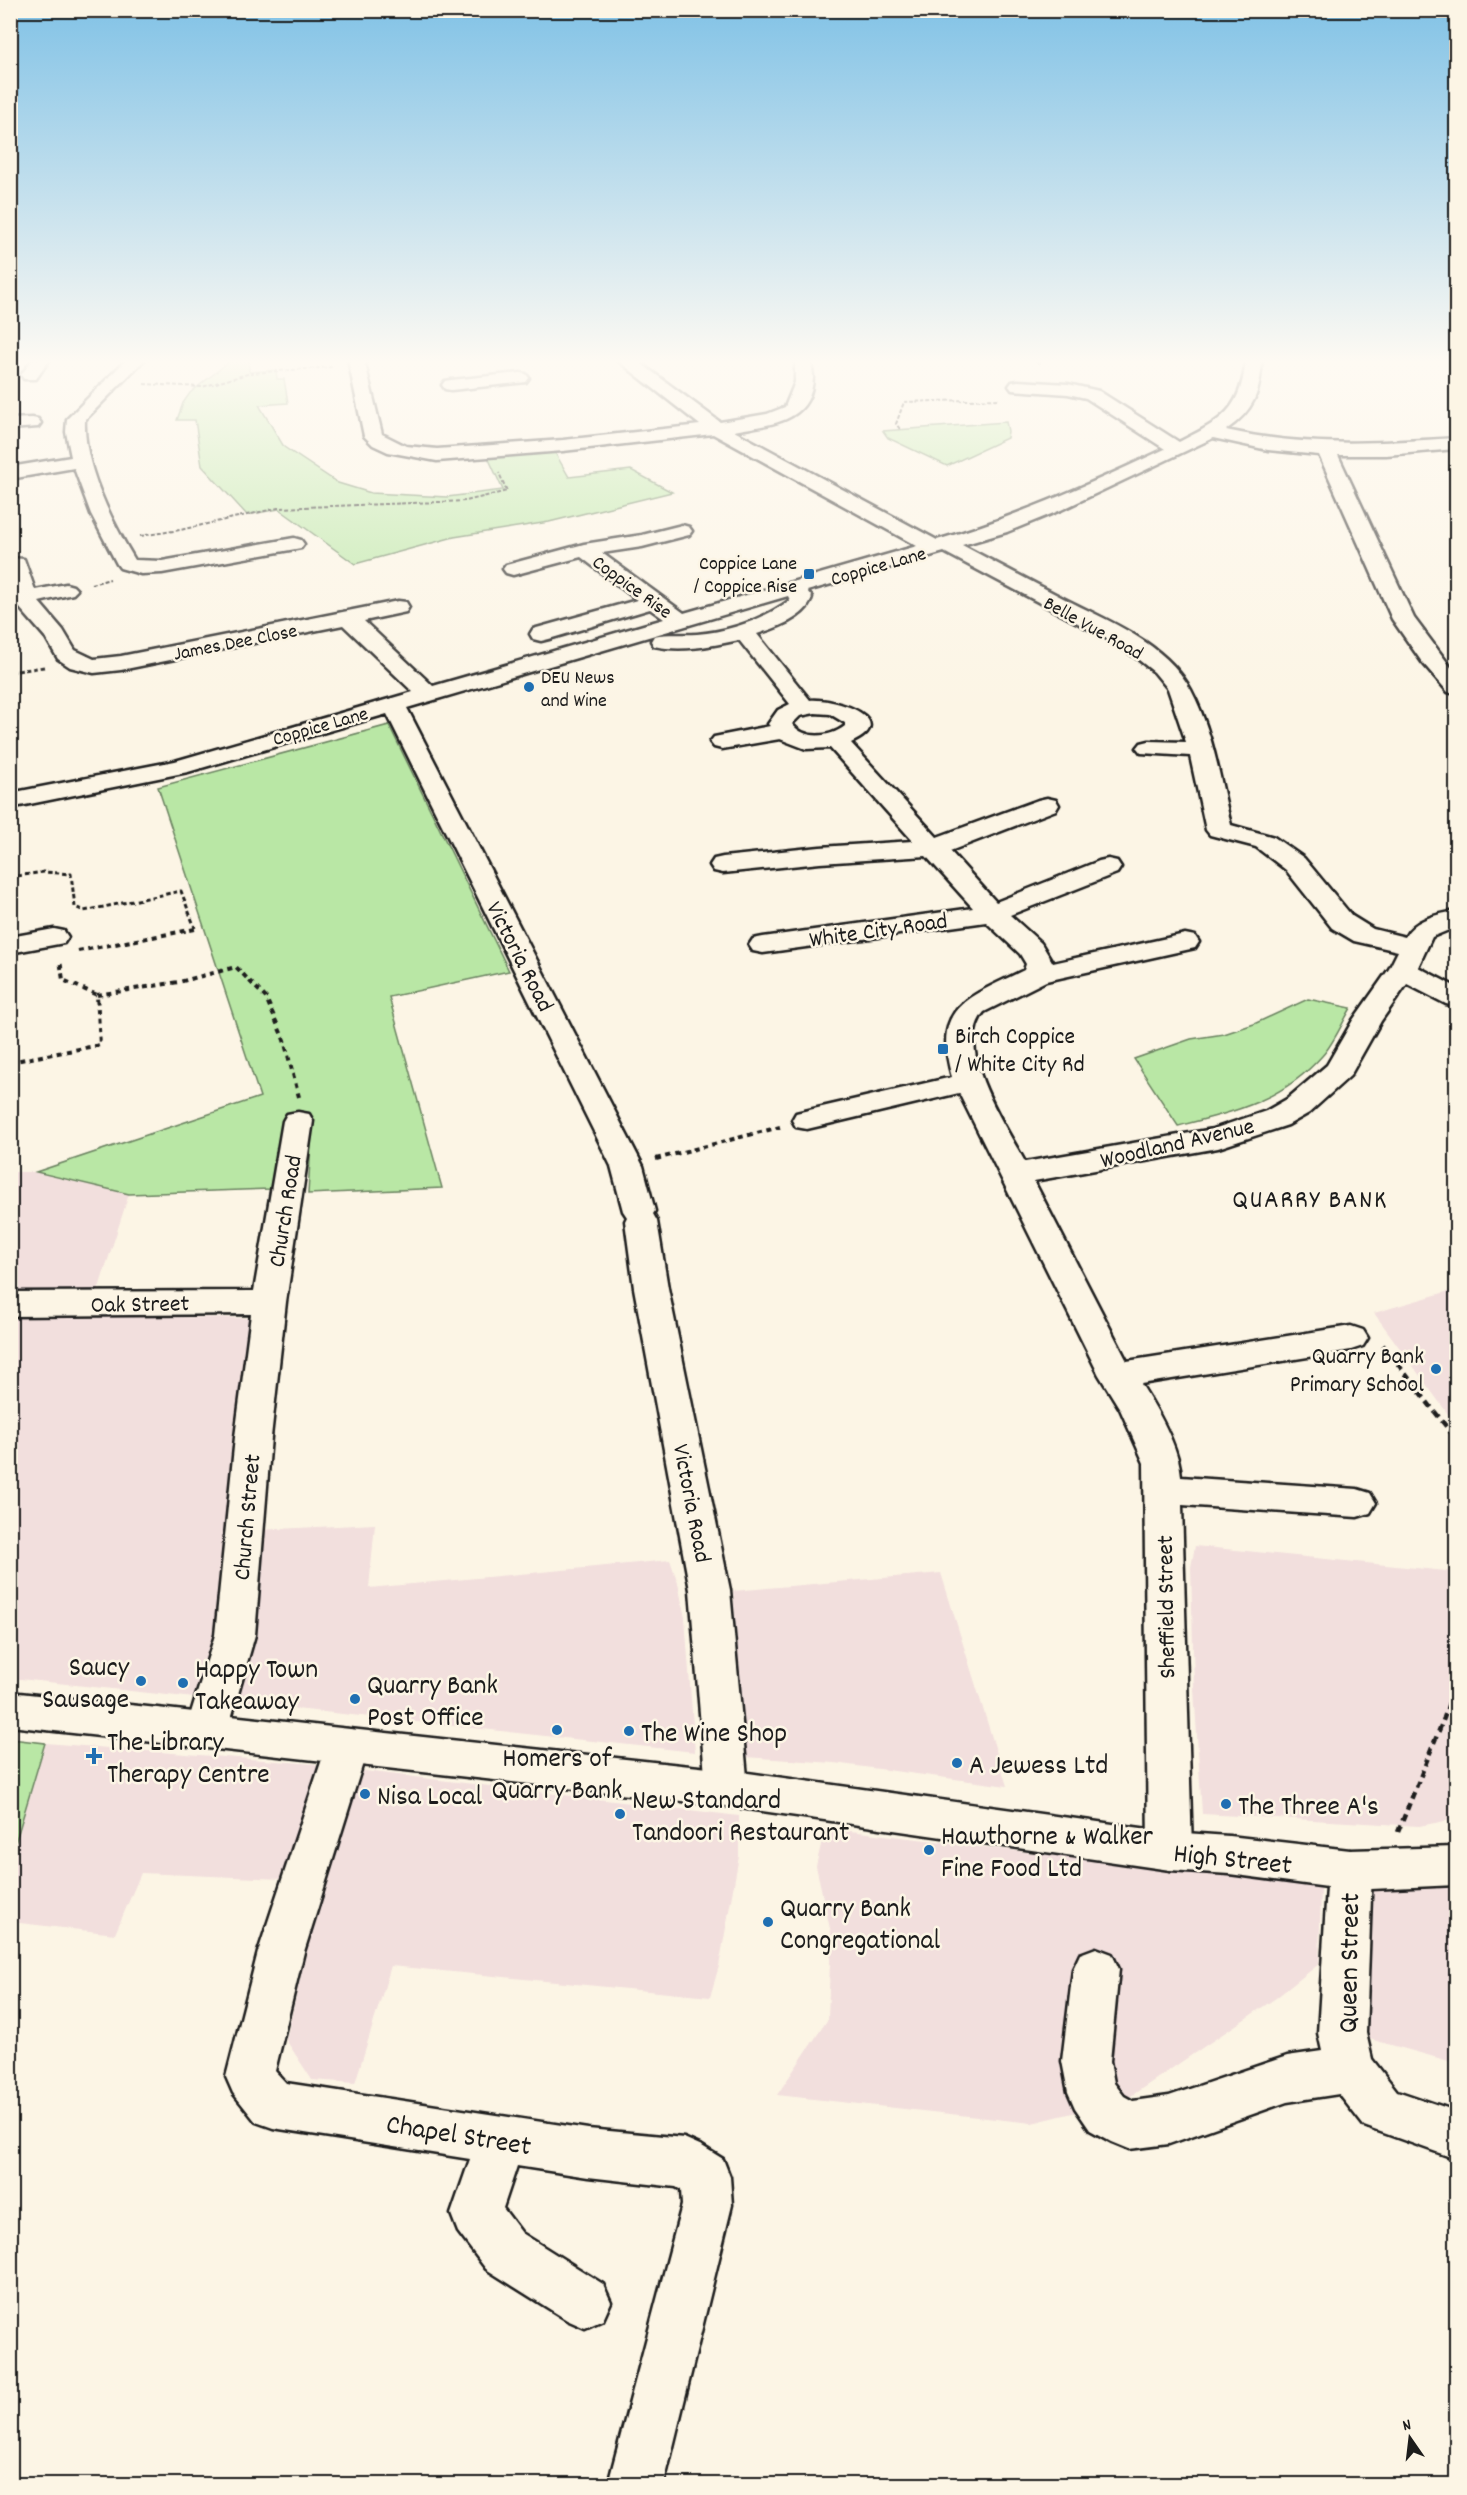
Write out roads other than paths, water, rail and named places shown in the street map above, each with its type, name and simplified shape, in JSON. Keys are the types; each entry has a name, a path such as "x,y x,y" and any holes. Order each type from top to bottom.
{"street":[{"path":"86,475 95,500 127,564 141,568 162,567 294,544"},
{"name":"Belle Vue Road","path":"805,475 941,547 1125,639 1149,657 1178,688 1189,714 1219,830 1265,842 1295,864 1342,922 1408,959"},
{"name":"Coppice Lane","path":"10,801 179,767 941,547 1040,514 1122,475"},
{"path":"1338,475 1403,619 1430,657 1456,687"},
{"name":"Coppice Rise","path":"512,569 584,550 659,537 680,539"},
{"name":"Coppice Rise","path":"584,550 682,621"},
{"name":"James Dee Close","path":"18,563 27,598 35,614 55,636 66,654 78,662 94,666 121,663 398,607"},
{"path":"27,598 66,590"},
{"name":"Coppice Lane","path":"627,637 669,642 744,632 773,621 800,603 801,597 793,590"},
{"path":"541,634 653,602"},
{"path":"348,618 428,694"},
{"path":"744,632 804,707"},
{"name":"Victoria Road","path":"394,704 627,1166 640,1216 651,1288 710,1590 727,1788"},
{"path":"722,742 784,731 806,741 836,741 849,736 857,729 857,721 850,714 837,708 804,707 783,717 780,724 784,731"},
{"name":"White City Road","path":"836,741 992,913 1031,949 1040,964 1038,975"},
{"path":"1149,748 1198,749"},
{"path":"723,866 820,855 933,848 1047,805"},
{"name":"White City Road","path":"763,945 992,913 1108,867"},
{"name":"Woodland Avenue","path":"1015,1174 1218,1138 1277,1118 1298,1106 1339,1070 1367,1020 1408,959 1421,932 1445,921 1456,919"},
{"path":"807,1120 968,1082 960,1054 960,1035 967,1014 974,1006 1038,975 1185,942"},
{"path":"10,945 61,948"},
{"path":"1408,959 1456,998"},
{"name":"Sheffield Street","path":"968,1082 1117,1375 1137,1407 1162,1463 1170,1851"},
{"name":"Church Road","path":"270,1302 298,1121"},
{"name":"Oak Street","path":"10,1304 270,1302"},
{"name":"Church Street","path":"207,1730 235,1635 253,1437 270,1302"},
{"path":"1117,1375 1351,1338"},
{"path":"1162,1490 1357,1503"},
{"name":"High Street","path":"10,1709 727,1788 1170,1851 1367,1870 1456,1866"},
{"name":"Chapel Street","path":"346,1747 302,1882 260,2028 250,2077 273,2105 588,2153 684,2163 705,2177 706,2205 636,2484"},
{"name":"Queen Street","path":"1367,1870 1342,2033 1350,2069 1381,2109 1456,2134"},
{"path":"1096,1969 1086,2061 1092,2092 1107,2113 1129,2125 1169,2120 1287,2079 1350,2069"},
{"path":"501,2140 476,2214 504,2252 585,2302"}],"place":[{"name":"Coppice Lane / Coppice Rise","path":"809,574"},
{"name":"DEU News and Wine","path":"529,687"},
{"name":"Birch Coppice / White City Rd","path":"943,1049"},
{"name":"Quarry Bank Primary School","path":"1436,1369"},
{"name":"Saucy Sausage","path":"141,1681"},
{"name":"Happy Town Takeaway","path":"183,1683"},
{"name":"Quarry Bank Post Office","path":"355,1699"},
{"name":"Homers of Quarry Bank","path":"557,1730"},
{"name":"The Wine Shop","path":"629,1731"},
{"name":"The Library Therapy Centre","path":"94,1756"},
{"name":"A Jewess Ltd","path":"957,1763"},
{"name":"Nisa Local","path":"365,1794"},
{"name":"The Three A's","path":"1226,1804"},
{"name":"New Standard Tandoori Restaurant","path":"620,1814"},
{"name":"Hawthorne & Walker Fine Food Ltd","path":"929,1850"},
{"name":"Quarry Bank Congregational","path":"768,1922"}],"district":[{"name":"QUARRY BANK","path":"1310,1198"}]}
